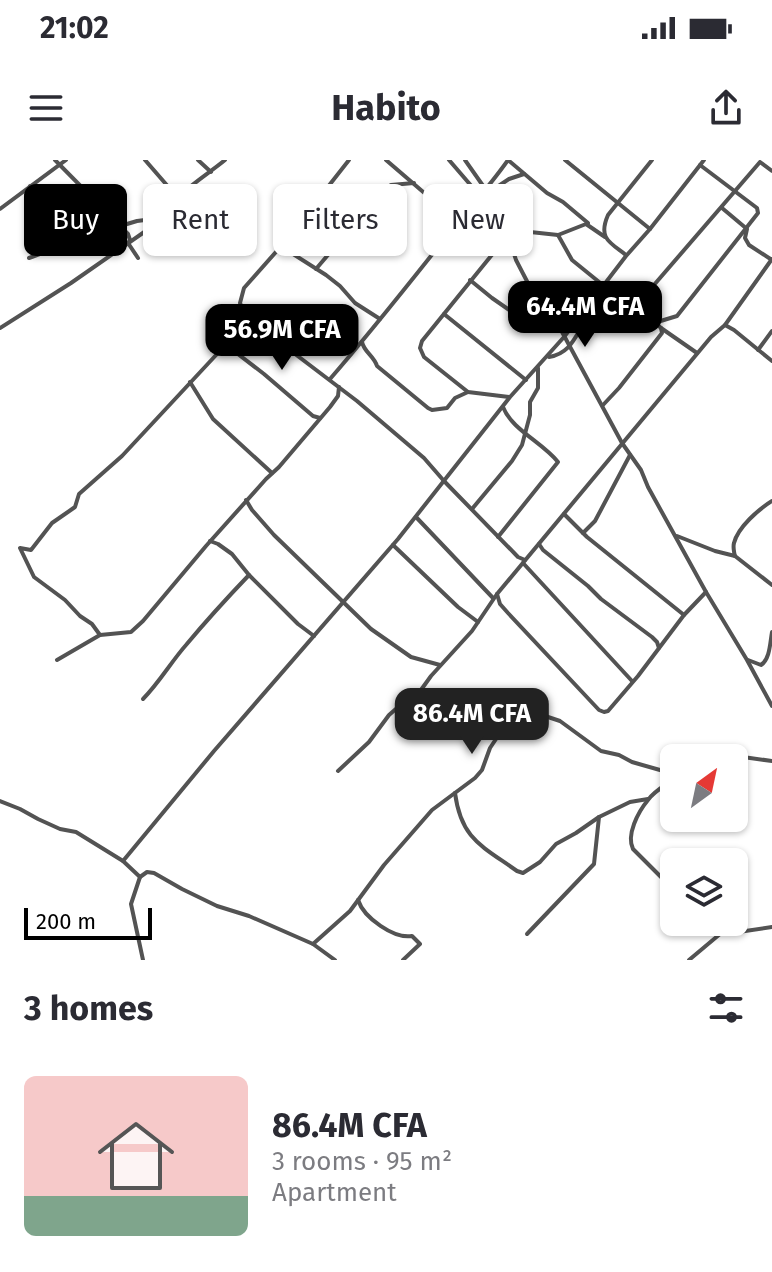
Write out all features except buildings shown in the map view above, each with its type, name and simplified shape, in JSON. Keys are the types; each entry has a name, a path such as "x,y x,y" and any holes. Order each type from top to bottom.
{"street":[{"path":"32,184 57,162 66,160"},
{"path":"145,160 166,184"},
{"path":"198,160 211,172"},
{"path":"196,184 225,160"},
{"path":"330,184 349,160"},
{"path":"386,160 423,191"},
{"path":"449,160 470,184"},
{"path":"465,160 482,184"},
{"path":"492,184 508,160 626,256"},
{"path":"565,160 650,229"},
{"path":"605,237 608,215 652,160"},
{"path":"123,861 393,545 704,160"},
{"path":"635,304 760,161 772,171"},
{"path":"57,162 79,184"},
{"path":"654,323 677,316 759,210 700,165"},
{"path":"501,184 524,174"},
{"path":"316,269 384,189 391,185 414,183"},
{"path":"0,209 24,191"},
{"path":"722,208 747,229"},
{"path":"533,232 558,235 589,224"},
{"path":"596,231 604,229"},
{"path":"338,771 369,742 389,715 413,701 478,622 495,596 697,353 725,325 772,260 746,242 747,229"},
{"path":"127,233 128,243 138,258"},
{"path":"0,328 143,233"},
{"path":"558,235 572,260 697,353"},
{"path":"273,255 244,288 240,303 244,312 424,458 633,682"},
{"path":"29,258 34,256"},
{"path":"295,256 340,286 355,303 380,319"},
{"path":"330,379 431,256"},
{"path":"468,392 424,357 420,345 490,256"},
{"path":"515,256 531,289 548,306 772,706"},
{"path":"470,280 535,328 546,321 556,321 586,309"},
{"path":"444,314 526,380"},
{"path":"730,318 734,330"},
{"path":"547,357 558,355 570,347 581,328 577,321"},
{"path":"100,635 65,600 34,577 20,548 31,550 52,523 75,507 79,494 122,456 244,325 253,322"},
{"path":"725,325 772,361"},
{"path":"603,405 662,333 661,328"},
{"path":"758,350 772,331"},
{"path":"230,340 234,351 313,416 320,418"},
{"path":"362,342 377,366 432,410 447,408 455,398 468,392 510,397"},
{"path":"472,509 522,445 530,402 538,388 538,367"},
{"path":"190,382 213,419 272,473"},
{"path":"57,660 100,635 123,634 136,628 246,500 286,459 338,396 339,387"},
{"path":"338,396 351,396"},
{"path":"498,537 558,462 506,415 503,407"},
{"path":"583,533 595,521 630,455"},
{"path":"246,500 274,535 371,629 411,657 440,665"},
{"path":"735,556 733,544 737,536 752,516 772,501"},
{"path":"564,514 629,572 684,615"},
{"path":"416,517 604,712 639,675 684,615 706,592"},
{"path":"675,535 735,556 772,585"},
{"path":"210,541 232,554 249,575 314,636"},
{"path":"539,544 601,599 652,637 659,648"},
{"path":"393,545 478,622"},
{"path":"535,550 543,550"},
{"path":"143,699 185,646 249,575"},
{"path":"747,660 761,665 764,663 772,632"},
{"path":"628,675 639,675"},
{"path":"313,944 350,911 384,865 432,810 475,778 498,736 523,714 533,712 560,721 601,751 660,771"},
{"path":"748,758 772,761"},
{"path":"660,788 648,799 630,839 630,845 660,876"},
{"path":"455,793 457,811 474,840 523,873 540,862 556,844 599,817 630,802 648,799"},
{"path":"0,801 60,829 76,832 123,861 140,877"},
{"path":"527,934 594,864 599,817"},
{"path":"143,960 131,904 140,877 147,872 217,906 249,916 313,944 335,960"},
{"path":"358,900 361,908 384,929 402,937 412,936 419,941 418,947 403,960"},
{"path":"748,930 772,927"},
{"path":"689,960 718,936"}]}
